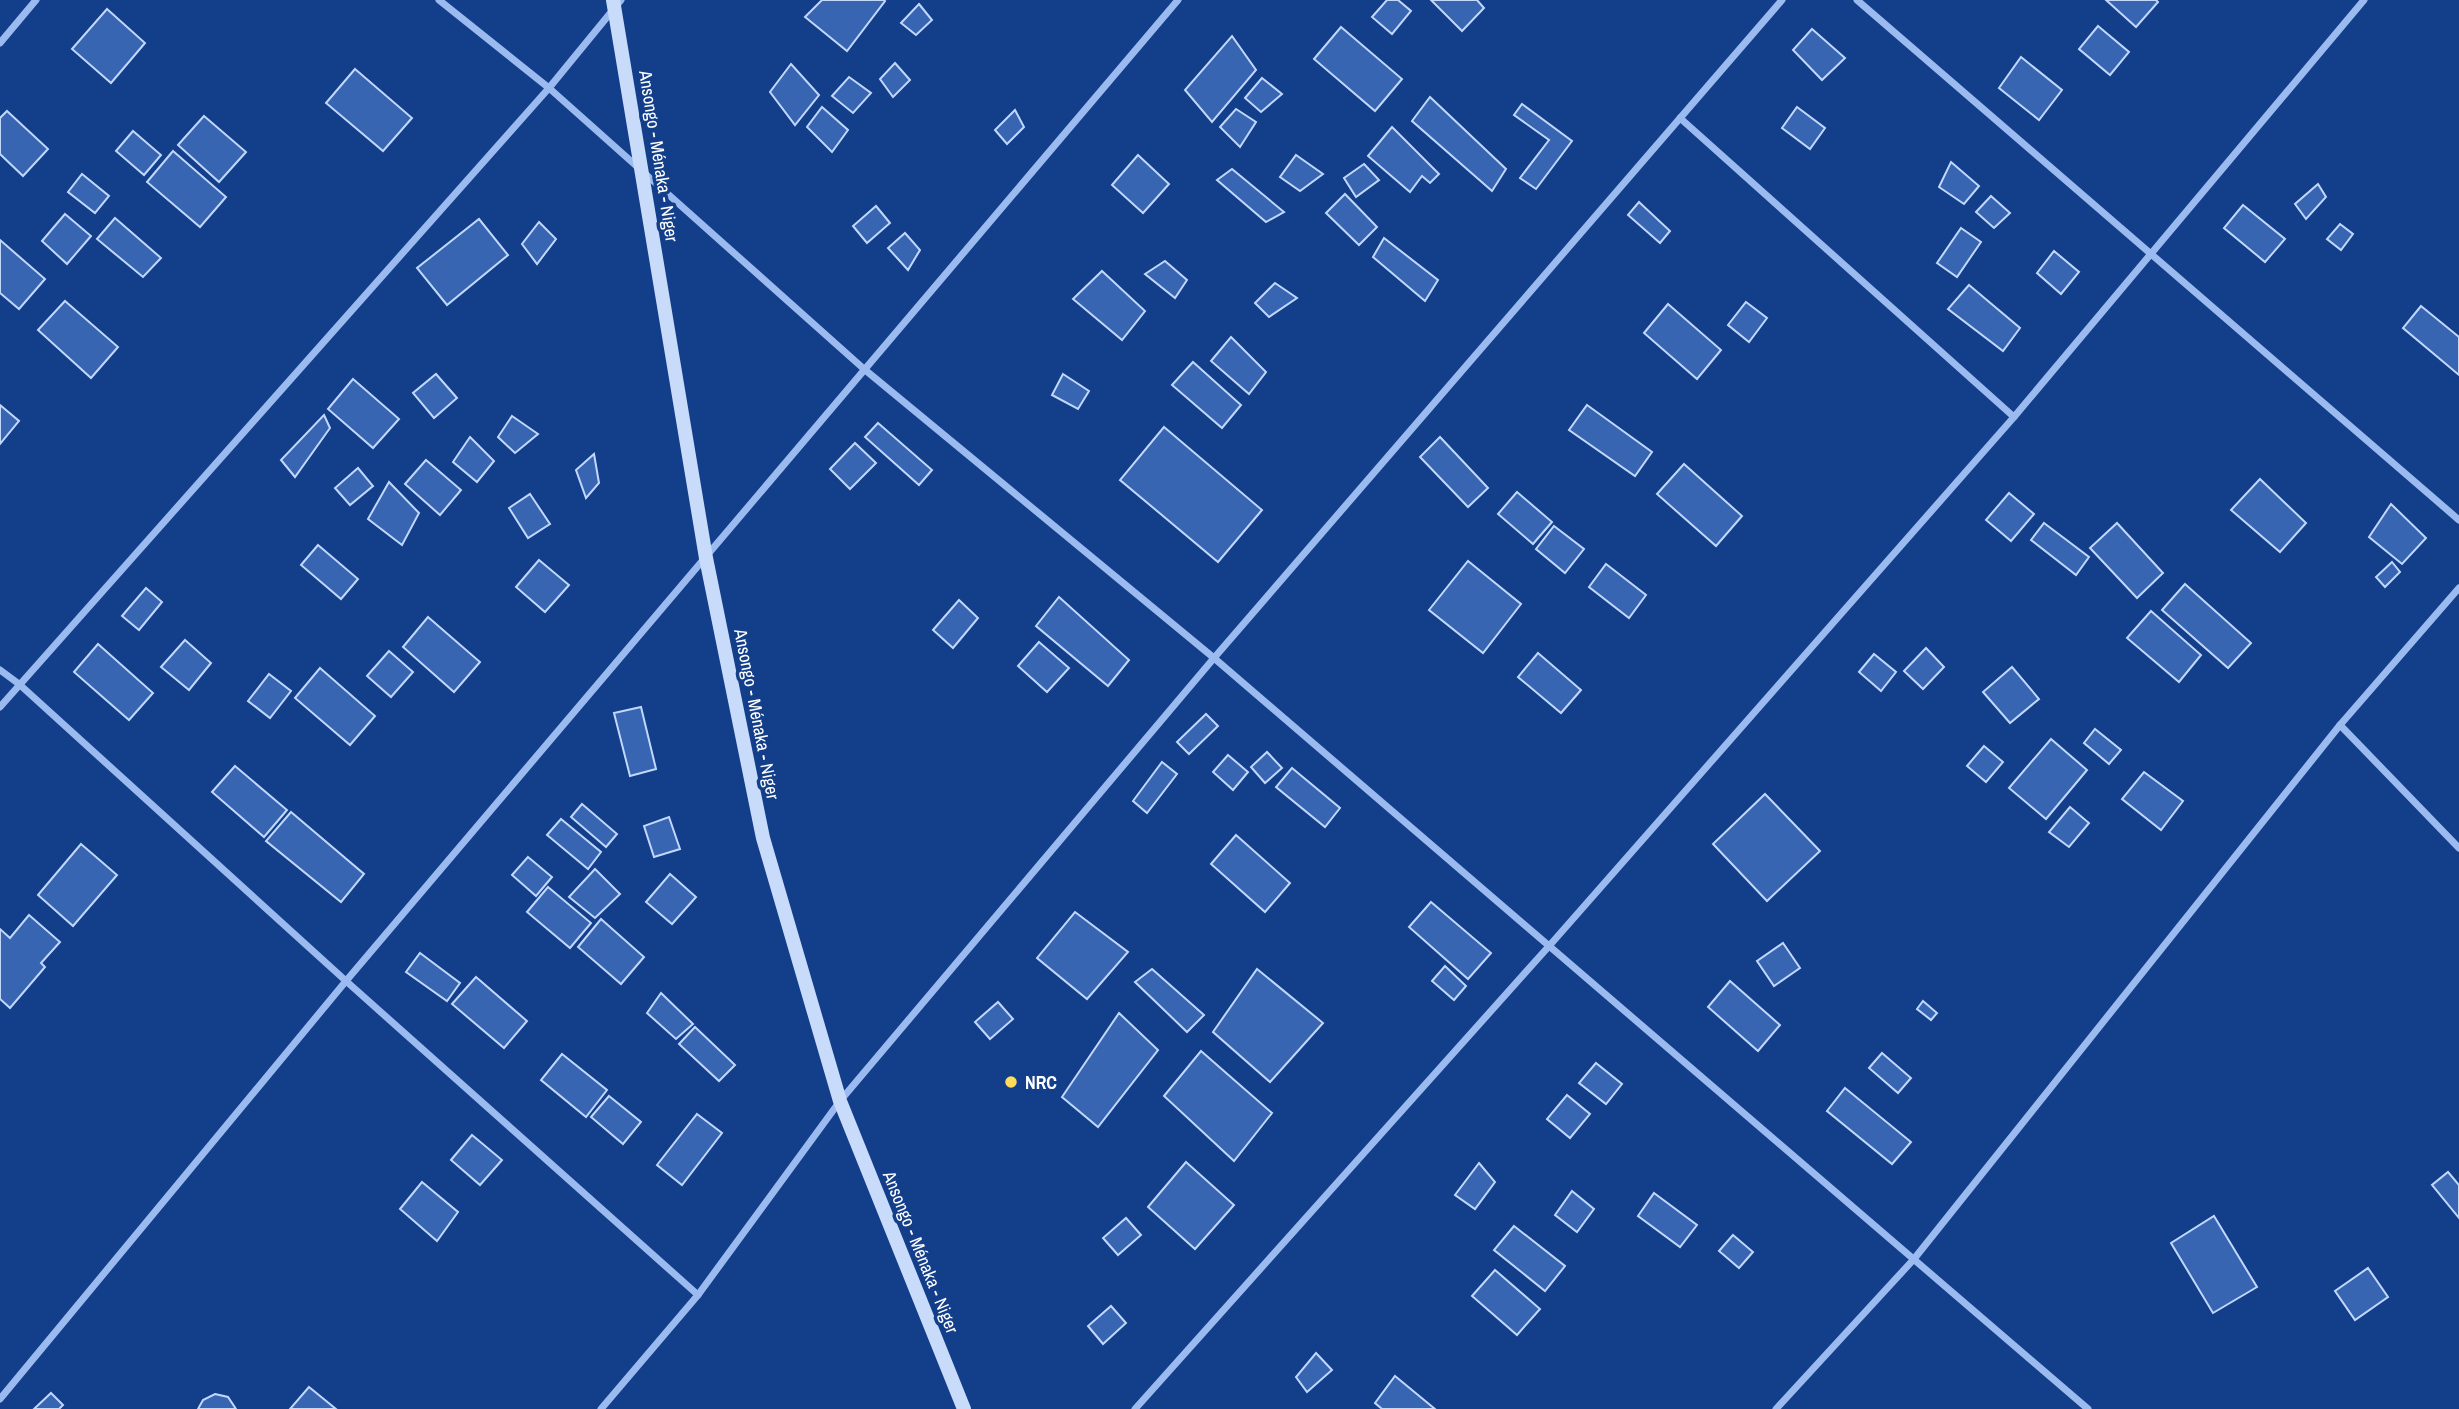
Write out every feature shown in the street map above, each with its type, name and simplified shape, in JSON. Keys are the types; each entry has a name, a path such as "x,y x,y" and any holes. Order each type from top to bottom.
{"main road":[{"name":"Ansongo - Ménaka - Niger","path":"616,3 706,558 763,838 840,1101 964,1409"}],"street":[{"path":"0,43 37,0"},
{"path":"439,0 549,88 864,369 1214,658 2088,1409"},
{"path":"0,1399 346,981 1178,0"},
{"path":"601,1409 698,1295 840,1101 1214,658 1782,0"},
{"path":"1857,0 2459,520"},
{"path":"1135,1409 1550,945 2014,417 2364,0"},
{"path":"0,707 549,88 616,3"},
{"path":"1680,117 2014,417"},
{"path":"1776,1409 1913,1259 2340,725 2459,588"},
{"path":"0,670 19,684 698,1295"},
{"path":"2340,725 2459,848"}],"building":[{"path":"822,0 885,1 847,51 805,17"},
{"path":"1387,0 1398,0 1411,11 1392,34 1372,17"},
{"path":"1431,0 1477,0 1484,8 1462,31"},
{"path":"2106,0 2156,0 2158,2 2136,27"},
{"path":"919,4 932,20 916,35 901,23"},
{"path":"107,9 145,43 111,83 72,49"},
{"path":"2098,26 2129,52 2110,75 2079,49"},
{"path":"1341,27 1402,79 1375,111 1314,59"},
{"path":"1812,29 1845,58 1822,80 1793,50"},
{"path":"1232,36 1256,70 1212,122 1185,90"},
{"path":"2021,57 2062,90 2039,120 1999,88"},
{"path":"895,63 910,80 893,97 880,79"},
{"path":"791,64 819,95 795,125 770,92"},
{"path":"355,69 412,118 383,151 326,103"},
{"path":"849,77 871,93 853,113 832,96"},
{"path":"1262,78 1282,94 1261,112 1245,98"},
{"path":"1430,97 1506,169 1492,191 1412,121"},
{"path":"1522,104 1572,141 1536,189 1520,178 1549,140 1514,115"},
{"path":"822,107 848,130 832,152 807,127"},
{"path":"1797,107 1825,128 1810,149 1782,128"},
{"path":"1236,109 1256,122 1240,147 1220,127"},
{"path":"1015,110 1024,127 1007,144 995,130"},
{"path":"7,111 48,149 23,176 0,154 0,118"},
{"path":"204,116 246,152 219,182 178,145"},
{"path":"1392,127 1439,174 1430,183 1422,176 1410,192 1368,156"},
{"path":"133,131 161,155 144,175 116,151"},
{"path":"173,151 226,197 200,227 147,182"},
{"path":"1138,155 1169,184 1143,213 1112,185"},
{"path":"1296,155 1323,174 1300,191 1280,177"},
{"path":"1951,162 1979,186 1964,204 1939,187"},
{"path":"1364,164 1379,180 1356,197 1344,178"},
{"path":"1232,169 1284,212 1266,222 1217,180"},
{"path":"82,174 109,196 95,213 68,192"},
{"path":"2318,184 2326,197 2306,219 2295,204"},
{"path":"1345,194 1377,227 1359,245 1326,213"},
{"path":"1991,196 2010,213 1994,228 1976,212"},
{"path":"1639,202 1670,231 1660,243 1628,215"},
{"path":"2243,205 2285,239 2265,262 2224,228"},
{"path":"876,206 890,223 867,243 853,226"},
{"path":"65,214 91,236 67,264 42,241"},
{"path":"115,218 161,258 143,277 97,239"},
{"path":"479,219 508,255 447,305 417,268"},
{"path":"539,222 556,239 537,264 522,244"},
{"path":"2340,224 2353,234 2341,250 2327,239"},
{"path":"1961,228 1981,242 1957,277 1937,263"},
{"path":"905,233 920,250 908,270 888,248"},
{"path":"1384,238 1438,280 1425,301 1373,257"},
{"path":"0,240 45,279 19,309 0,293"},
{"path":"2054,251 2079,272 2061,294 2037,273"},
{"path":"1165,261 1187,280 1175,298 1145,274"},
{"path":"1102,271 1145,311 1122,340 1073,299"},
{"path":"1275,283 1297,298 1269,317 1255,303"},
{"path":"1969,285 2020,328 2003,351 1948,309"},
{"path":"65,301 118,347 91,378 38,330"},
{"path":"1746,302 1767,318 1749,342 1728,325"},
{"path":"1668,304 1721,350 1697,379 1644,333"},
{"path":"2421,306 2459,337 2459,375 2403,328"},
{"path":"1231,337 1266,372 1249,394 1211,361"},
{"path":"1193,362 1241,405 1222,428 1172,385"},
{"path":"436,374 457,398 434,418 413,393"},
{"path":"1063,374 1089,391 1078,409 1052,395"},
{"path":"353,379 399,419 373,448 328,409"},
{"path":"0,405 19,421 0,444"},
{"path":"1587,405 1652,452 1635,476 1569,430"},
{"path":"324,415 330,428 295,477 281,460"},
{"path":"512,416 538,434 515,453 498,437"},
{"path":"878,423 932,470 919,485 865,437"},
{"path":"1164,427 1262,510 1218,562 1120,480"},
{"path":"470,437 494,461 477,482 453,462"},
{"path":"1440,437 1488,488 1468,507 1420,457"},
{"path":"855,443 876,463 850,489 830,469"},
{"path":"594,454 599,483 586,498 576,470"},
{"path":"426,460 461,490 440,515 405,484"},
{"path":"1684,464 1742,516 1716,546 1657,494"},
{"path":"358,468 373,486 350,505 335,488"},
{"path":"2260,479 2306,523 2280,552 2231,510"},
{"path":"389,482 419,513 402,545 368,519"},
{"path":"1517,492 1552,522 1533,544 1498,514"},
{"path":"2009,493 2034,514 2011,541 1986,520"},
{"path":"530,494 550,524 528,538 509,508"},
{"path":"2391,504 2426,538 2402,564 2369,537"},
{"path":"2044,523 2089,557 2076,575 2031,540"},
{"path":"2117,523 2163,573 2137,598 2090,548"},
{"path":"1554,526 1584,549 1565,573 1536,549"},
{"path":"318,545 358,579 341,599 301,565"},
{"path":"539,560 569,585 545,612 516,587"},
{"path":"1468,561 1521,604 1483,653 1429,610"},
{"path":"2392,562 2400,572 2385,587 2376,577"},
{"path":"1606,564 1646,595 1629,618 1589,587"},
{"path":"2185,584 2251,643 2228,668 2162,610"},
{"path":"146,588 162,602 139,630 122,616"},
{"path":"1059,597 1129,660 1108,686 1036,626"},
{"path":"959,600 978,618 953,648 933,630"},
{"path":"2151,611 2201,655 2179,682 2127,638"},
{"path":"428,617 480,662 454,692 403,647"},
{"path":"185,640 211,663 189,690 161,667"},
{"path":"1039,642 1069,668 1047,692 1018,666"},
{"path":"98,644 153,693 129,720 74,672"},
{"path":"1926,648 1944,667 1923,689 1904,671"},
{"path":"389,651 413,672 391,697 367,676"},
{"path":"1538,653 1581,690 1561,713 1518,677"},
{"path":"1874,654 1896,672 1881,691 1859,672"},
{"path":"2012,667 2039,699 2010,723 1983,692"},
{"path":"320,668 375,716 350,745 295,698"},
{"path":"269,674 291,691 270,718 248,701"},
{"path":"641,707 656,769 630,776 614,713"},
{"path":"1206,714 1218,726 1189,754 1177,742"},
{"path":"2095,729 2121,750 2109,764 2084,743"},
{"path":"2051,739 2087,770 2046,819 2009,788"},
{"path":"1984,746 2003,762 1986,782 1967,766"},
{"path":"1267,752 1282,768 1265,783 1251,767"},
{"path":"1228,755 1248,772 1233,790 1213,772"},
{"path":"1162,762 1177,774 1147,813 1133,801"},
{"path":"235,766 287,810 264,837 212,792"},
{"path":"1292,768 1340,808 1325,827 1276,787"},
{"path":"2144,772 2183,801 2161,830 2122,799"},
{"path":"1765,794 1820,851 1767,901 1713,844"},
{"path":"582,804 617,834 606,847 571,817"},
{"path":"2070,807 2089,823 2069,847 2049,832"},
{"path":"291,812 364,874 341,902 266,841"},
{"path":"669,817 680,849 654,857 644,826"},
{"path":"561,819 601,852 588,869 547,835"},
{"path":"1236,835 1290,883 1265,912 1211,864"},
{"path":"81,844 117,875 73,926 38,895"},
{"path":"528,857 552,877 536,896 512,875"},
{"path":"595,869 620,894 595,918 569,897"},
{"path":"670,874 696,897 672,924 646,902"},
{"path":"548,887 591,923 570,948 527,912"},
{"path":"1431,902 1491,953 1468,979 1409,927"},
{"path":"1075,912 1128,952 1087,999 1037,958"},
{"path":"29,915 60,942 41,963 45,967 10,1008 0,999 0,929 10,938"},
{"path":"601,919 644,957 621,984 578,947"},
{"path":"1783,943 1800,968 1774,986 1757,961"},
{"path":"420,953 460,983 447,1001 406,972"},
{"path":"1445,966 1466,986 1454,1000 1432,981"},
{"path":"1152,969 1204,1015 1187,1032 1135,982"},
{"path":"1257,969 1323,1023 1270,1082 1213,1032"},
{"path":"476,977 527,1021 504,1048 452,1004"},
{"path":"1730,981 1780,1025 1758,1051 1708,1007"},
{"path":"661,993 693,1024 676,1039 647,1013"},
{"path":"1923,1001 1937,1013 1931,1020 1917,1009"},
{"path":"998,1002 1013,1019 990,1039 975,1022"},
{"path":"1119,1013 1158,1050 1098,1127 1062,1097"},
{"path":"695,1027 735,1065 719,1081 679,1044"},
{"path":"1201,1051 1272,1113 1234,1161 1164,1096"},
{"path":"1882,1053 1911,1078 1898,1093 1869,1068"},
{"path":"562,1054 607,1090 586,1117 541,1080"},
{"path":"1596,1063 1622,1084 1606,1104 1579,1083"},
{"path":"1845,1088 1911,1142 1892,1164 1827,1111"},
{"path":"1567,1095 1590,1114 1570,1138 1547,1119"},
{"path":"609,1096 641,1122 623,1144 591,1117"},
{"path":"697,1114 722,1133 682,1185 657,1165"},
{"path":"472,1135 502,1160 480,1185 451,1160"},
{"path":"1186,1162 1234,1205 1195,1249 1148,1207"},
{"path":"1479,1163 1495,1182 1475,1209 1455,1195"},
{"path":"2448,1172 2459,1185 2459,1218 2432,1185"},
{"path":"422,1182 458,1212 437,1241 400,1209"},
{"path":"1572,1191 1594,1209 1577,1232 1555,1215"},
{"path":"1654,1193 1697,1225 1680,1247 1638,1216"},
{"path":"2214,1216 2257,1287 2213,1313 2171,1243"},
{"path":"1126,1218 1141,1235 1118,1255 1103,1238"},
{"path":"1514,1226 1565,1266 1545,1291 1494,1250"},
{"path":"1733,1235 1753,1252 1739,1268 1719,1251"},
{"path":"2368,1268 2388,1297 2355,1320 2335,1291"},
{"path":"1495,1270 1540,1309 1517,1335 1472,1296"},
{"path":"1111,1306 1126,1323 1103,1344 1088,1326"},
{"path":"1316,1353 1332,1370 1307,1392 1296,1377"},
{"path":"1395,1376 1435,1409 1382,1409 1375,1403"},
{"path":"309,1387 336,1409 290,1409"},
{"path":"51,1393 63,1405 59,1409 34,1409"},
{"path":"215,1394 228,1397 236,1409 198,1409 203,1400"}],"place":[{"name":"NRC","path":"1011,1082"}]}
